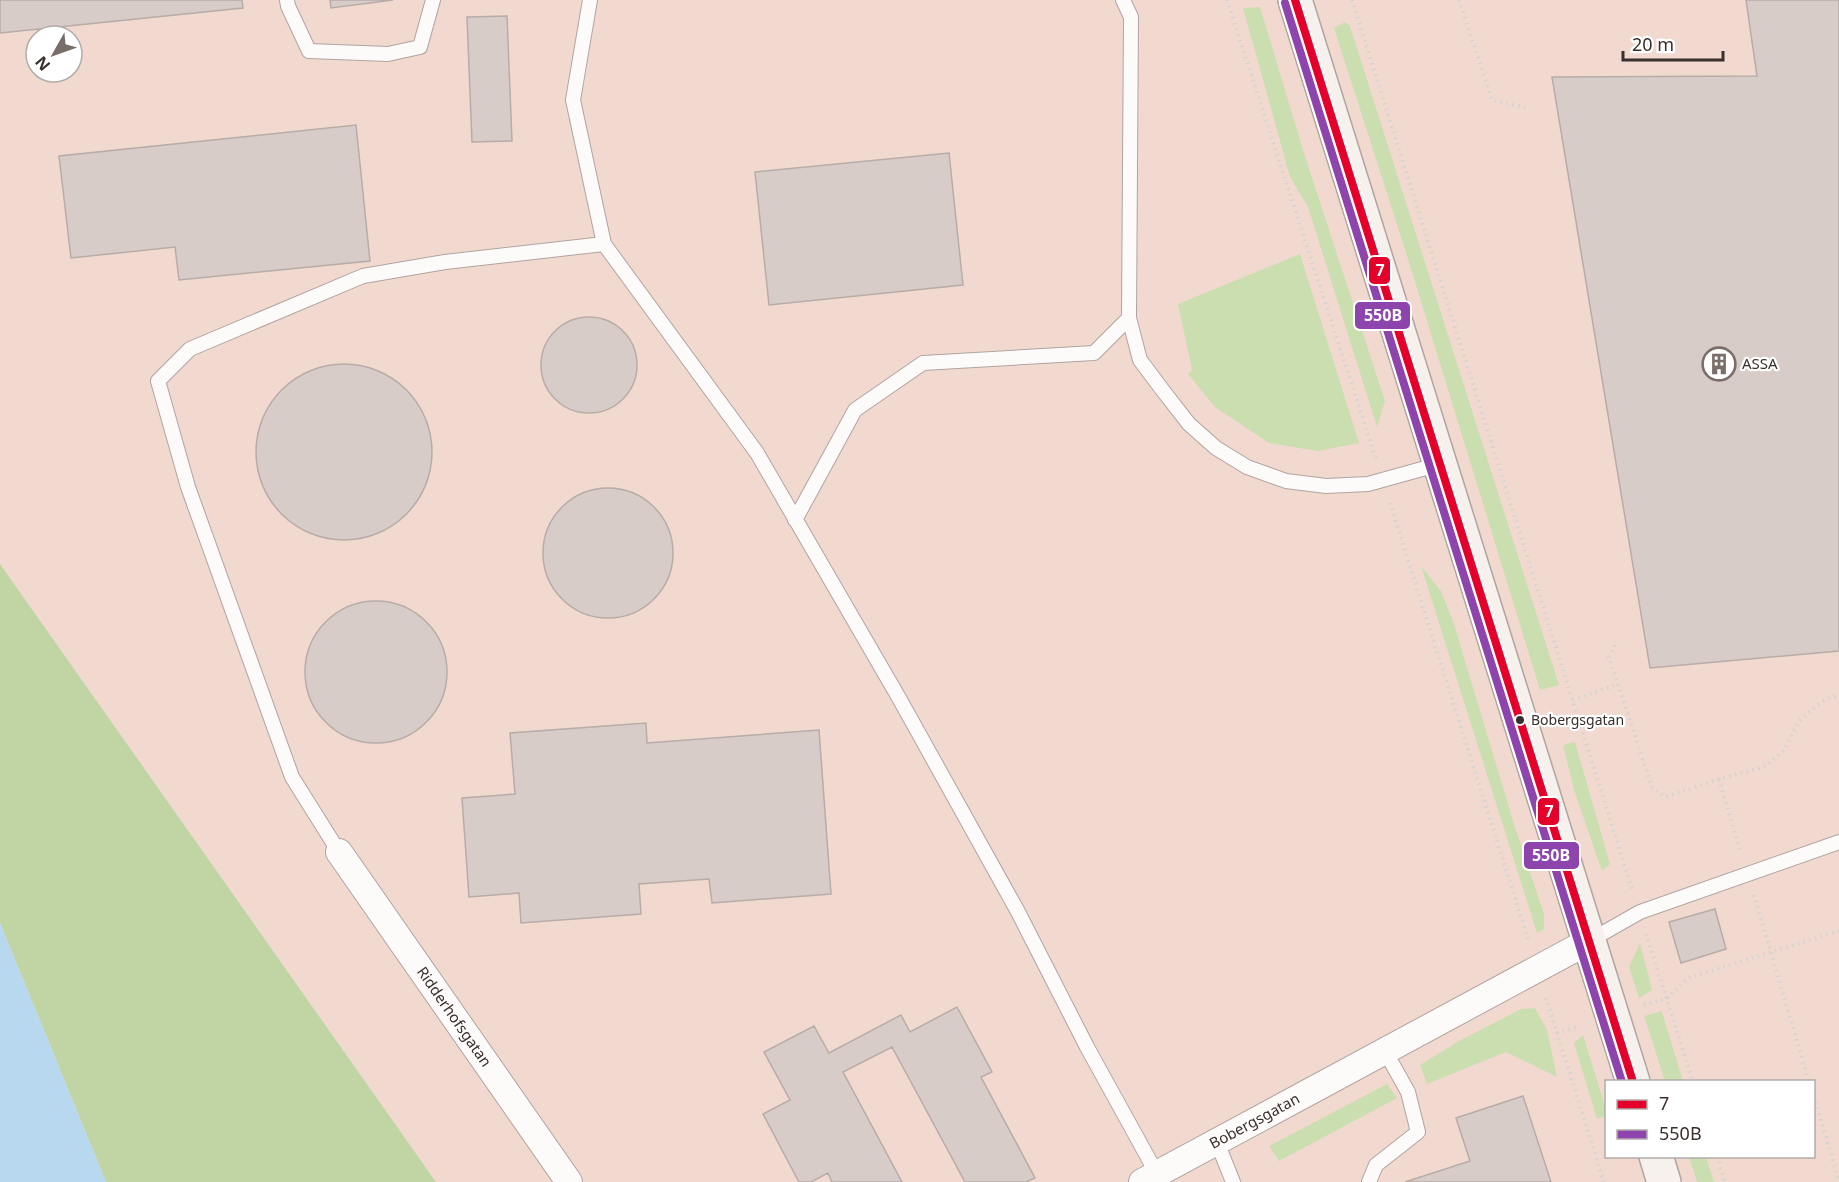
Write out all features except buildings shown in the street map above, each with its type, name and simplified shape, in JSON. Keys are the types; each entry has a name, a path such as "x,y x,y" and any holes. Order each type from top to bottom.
{"main road":[{"path":"1295,0 1632,1080"},
{"path":"1657,1158 1664,1182"}],"street":[{"name":"Ridderhofsgatan","path":"339,852 569,1182"},
{"name":"Bobergsgatan","path":"1150,1178 1589,941"}],"lane":[{"path":"287,0 309,51 388,54 420,47 433,0"},
{"path":"590,0 573,100 604,244 757,453 899,698 1017,910 1087,1047 1150,1178"},
{"path":"1123,0 1131,16 1129,318 1140,360 1189,424 1216,448 1247,467 1286,480 1326,486 1368,484 1440,464"},
{"path":"339,852 292,777 188,487 158,381 190,349 363,276 444,262 604,244"},
{"path":"795,520 855,410 923,363 1094,353 1129,318"},
{"path":"1589,941 1640,912 1839,842"},
{"path":"1369,1182 1376,1165 1418,1132 1408,1092 1385,1051"},
{"path":"1217,1142 1233,1182"}],"path":[{"path":"1227,0 1383,480 1604,1182"},
{"path":"1352,0 1693,1080"},
{"path":"1459,0 1492,100 1528,108"},
{"path":"1615,645 1609,657 1652,788 1666,797 1764,767 1784,750 1799,721 1821,702 1839,694"},
{"path":"1573,700 1618,684"},
{"path":"1719,779 1808,1080"},
{"path":"1667,998 1688,978 1839,931"},
{"path":"1815,1099 1839,1181"},
{"path":"1718,1158 1725,1182"}],"shaded area":[{"path":"0,0 1839,0 1839,1182 436,1182 0,564"}],"green space":[{"path":"1260,7 1303,150 1385,401 1377,427 1308,207 1290,177 1243,8"},
{"path":"1345,22 1350,26 1559,685 1540,690 1408,259 1334,28"},
{"path":"1300,254 1359,443 1318,451 1269,443 1215,407 1188,374 1192,370 1178,304"},
{"path":"0,564 436,1182 106,1182 0,923"},
{"path":"1421,566 1441,591 1453,621 1514,824 1544,914 1544,929 1537,933"},
{"path":"1575,742 1610,864 1602,871 1574,790 1563,745"},
{"path":"1640,943 1652,990 1639,998 1629,967"},
{"path":"1535,1008 1547,1030 1557,1077 1506,1052 1427,1084 1420,1065 1459,1041 1521,1009"},
{"path":"1662,1011 1683,1080 1665,1080 1644,1016"},
{"path":"1583,1035 1605,1106 1605,1116 1597,1119 1574,1043"},
{"path":"1387,1084 1397,1098 1279,1161 1269,1146"},
{"path":"1689,1158 1706,1158 1714,1182 1697,1182"}],"water":[{"path":"0,923 106,1182 0,1182"}],"transit line":[{"name":"7","path":"1295,0 1632,1080"},
{"name":"550B","path":"1285,3 1621,1080"}],"place":[{"name":"ASSA","path":"1719,364"},
{"name":"Bobergsgatan","path":"1520,720"}]}
